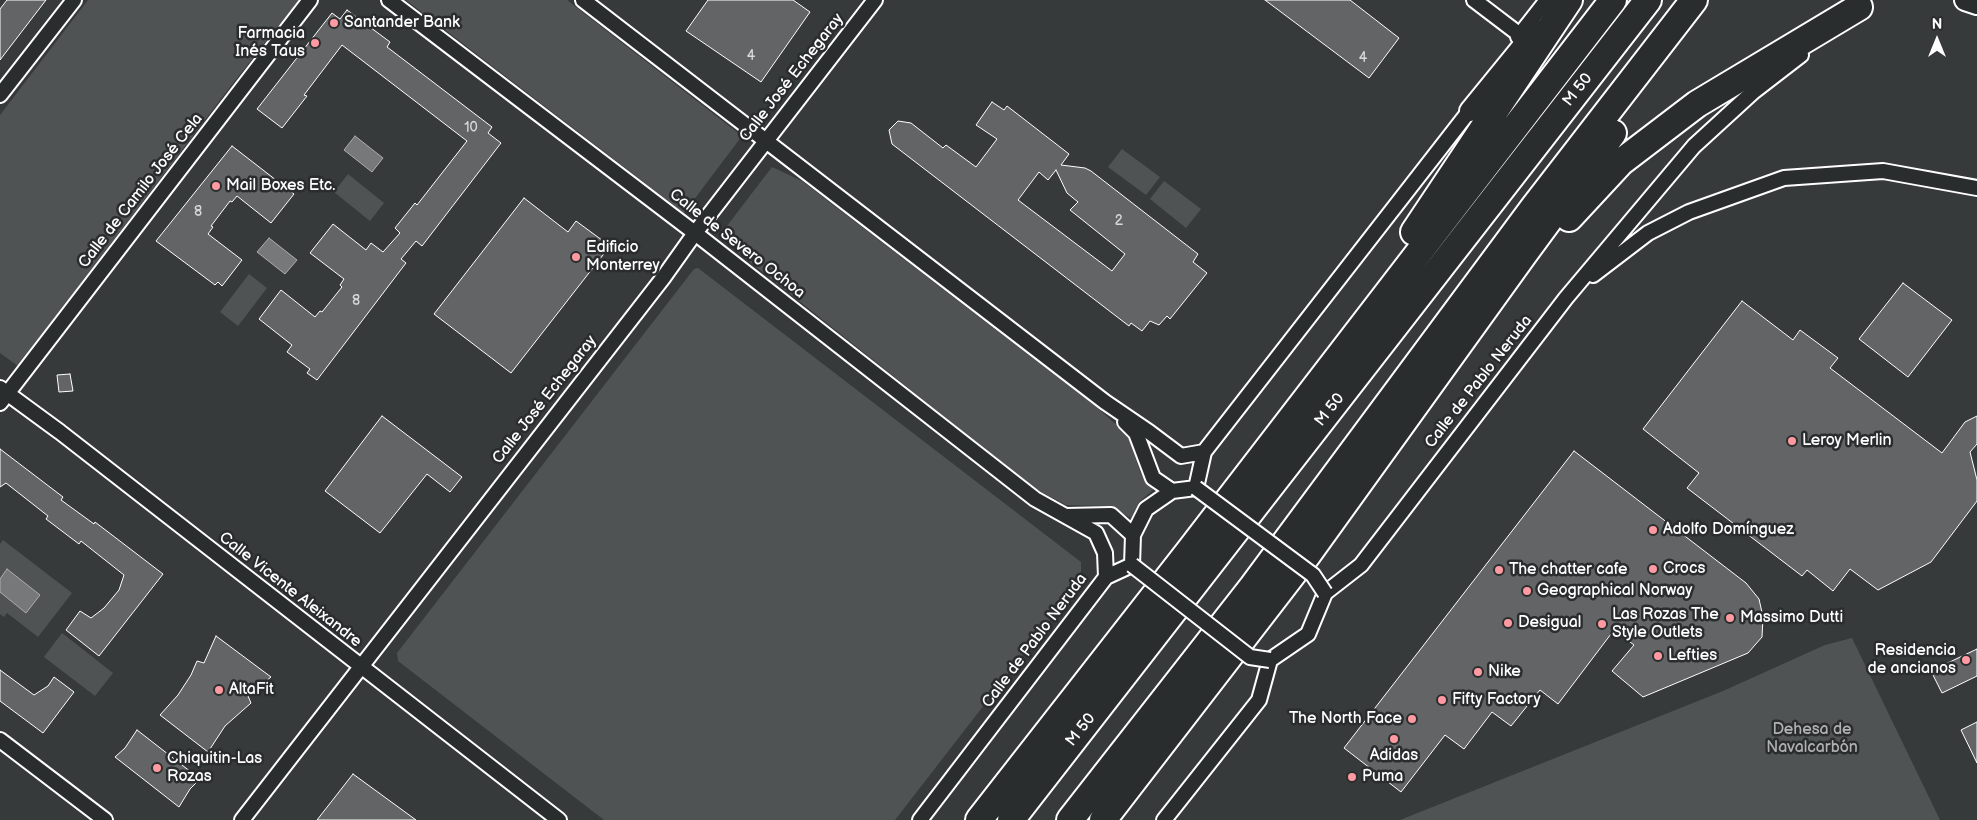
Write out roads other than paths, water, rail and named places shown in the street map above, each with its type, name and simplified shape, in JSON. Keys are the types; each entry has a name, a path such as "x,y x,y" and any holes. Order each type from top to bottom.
{"highway":[{"path":"1279,434 1569,0"},
{"path":"979,820 1613,0"},
{"name":"M 50","path":"1011,820 1648,0"},
{"path":"1070,820 1254,586 1534,207 1694,0"},
{"path":"1103,820 1308,554 1524,254 1712,0"},
{"path":"1308,554 1403,441 1577,208 1621,162 1697,104 1865,4"}],"street":[{"path":"0,95 74,0"},
{"name":"Calle de Camilo José Cela","path":"2,395 310,0"},
{"name":"Calle de Severo Ochoa","path":"389,0 695,233 1027,493 1063,516 1096,533 1106,552 1106,577"},
{"path":"583,0 1106,402 1181,456 1204,452"},
{"name":"Calle José Echegaray","path":"242,820 663,278 765,140 875,0"},
{"path":"1474,0 1520,35"},
{"path":"1470,111 1520,35 1547,0"},
{"path":"1196,488 1204,452 1470,111 1561,0"},
{"path":"1965,0 1977,4"},
{"name":"Calle de Pablo Neruda","path":"1270,660 1308,634 1325,593 1361,565 1573,291 1694,146 1753,92 1865,4"},
{"path":"1573,291 1656,229 1689,212 1784,178 1883,172 1977,188"},
{"name":"Calle Vicente Aleixandre","path":"2,395 60,432 559,820"},
{"path":"1106,402 1136,432 1153,478 1172,491"},
{"path":"1164,820 1259,700 1270,660 1250,657 1132,565 1133,535 1146,508 1172,491 1196,488 1314,575 1325,593"},
{"path":"1063,516 1111,515 1133,535"},
{"name":"Calle de Pablo Neruda","path":"920,820 1106,577 1132,565"},
{"path":"0,740 105,820"}],"place":[{"name":"Santander Bank","path":"334,23"},
{"name":"Farmacia Inés Taus","path":"315,43"},
{"name":"Mail Boxes Etc.","path":"216,186"},
{"name":"Edificio Monterrey","path":"576,257"},
{"name":"Leroy Merlin","path":"1792,441"},
{"name":"Adolfo Domínguez","path":"1653,530"},
{"name":"Crocs","path":"1653,569"},
{"name":"The chatter cafe","path":"1499,570"},
{"name":"Geographical Norway","path":"1527,591"},
{"name":"Massimo Dutti","path":"1730,618"},
{"name":"Desigual","path":"1508,623"},
{"name":"Las Rozas The Style Outlets","path":"1602,624"},
{"name":"Lefties","path":"1658,656"},
{"name":"Residencia de ancianos","path":"1966,660"},
{"name":"Nike","path":"1478,672"},
{"name":"AltaFit","path":"219,690"},
{"name":"Fifty Factory","path":"1442,700"},
{"name":"The North Face","path":"1412,719"},
{"name":"Adidas","path":"1394,739"},
{"name":"Chiquitin-Las Rozas","path":"157,768"},
{"name":"Puma","path":"1352,777"}],"park label":[{"name":"Dehesa de Navalcarbón","path":"1812,739"}]}
